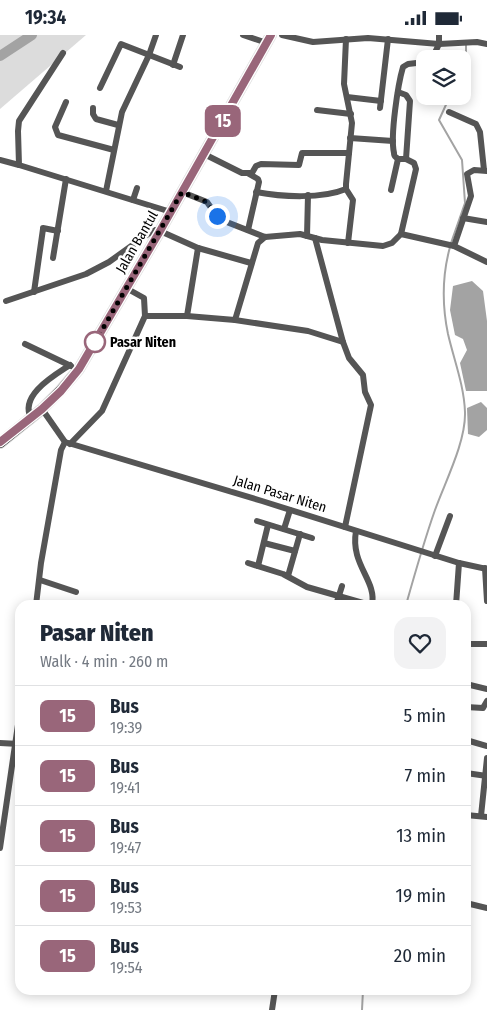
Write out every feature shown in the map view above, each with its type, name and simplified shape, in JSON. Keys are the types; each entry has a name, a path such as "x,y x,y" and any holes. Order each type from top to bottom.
{"main road":[{"name":"Jalan Bantul","path":"0,443 61,391 74,367 126,288 160,231 269,39"}],"street":[{"path":"106,191 118,125 124,106 149,55 156,35"},
{"path":"100,88 121,44 177,66 183,35"},
{"path":"242,35 269,39"},
{"path":"282,35 305,41 328,38 368,37 439,44 466,42 487,44"},
{"path":"436,50 439,44 439,35"},
{"path":"346,39 344,84 351,114 346,189 353,200 348,243"},
{"path":"347,97 381,104 388,39"},
{"path":"19,165 18,131 20,121 63,53"},
{"path":"182,192 207,202 219,219 265,237 296,234 348,243 387,245 392,243 401,235 416,169 414,163 406,159 398,159 394,155 393,141 398,92 403,67 416,63"},
{"path":"398,92 406,95 410,101 406,159"},
{"path":"66,102 55,127 58,135 114,150"},
{"path":"93,107 96,119 118,125"},
{"path":"317,110 351,114"},
{"path":"449,112 476,124 480,132 486,170 474,170 467,174 471,196 469,206 450,245"},
{"path":"350,138 393,141"},
{"path":"249,174 258,165 299,165 302,153 349,153"},
{"path":"204,154 242,173 249,174 259,181 248,231"},
{"path":"391,190 398,159"},
{"path":"0,160 171,212"},
{"path":"54,258 66,179"},
{"path":"133,200 137,188"},
{"path":"256,192 269,195 308,195 334,193 346,189"},
{"path":"307,236 308,195"},
{"path":"463,218 487,222"},
{"path":"34,291 43,228 58,231"},
{"path":"6,301 86,274 109,262 156,230 198,247 251,263"},
{"path":"401,235 450,245 487,262"},
{"path":"235,320 258,243 265,237"},
{"path":"315,238 343,342 349,358 363,375 364,392 371,405 345,527"},
{"path":"187,316 198,247"},
{"path":"37,600 61,450 87,428 102,411 145,316 144,298 126,288"},
{"path":"145,316 187,316 235,320 308,331 343,342"},
{"path":"25,344 74,367"},
{"path":"31,417 28,412 30,400 40,387 74,367"},
{"path":"42,409 68,443"},
{"name":"Jalan Pasar Niten","path":"68,443 415,548 435,556 486,569"},
{"path":"284,529 290,510"},
{"path":"435,556 450,516"},
{"path":"257,521 312,538"},
{"path":"258,566 268,525"},
{"path":"356,531 356,553 360,567 373,592 372,600"},
{"path":"288,576 300,534"},
{"path":"264,543 295,551"},
{"path":"248,563 288,576 304,586 351,600"},
{"path":"456,600 459,563"},
{"path":"486,569 487,601"},
{"path":"40,580 76,592"},
{"path":"338,600 342,586"},
{"path":"471,644 487,645"},
{"path":"471,685 487,689"},
{"path":"471,707 485,708 487,701"},
{"path":"471,741 487,746"},
{"path":"0,743 15,744"},
{"path":"471,815 484,816 487,758"},
{"path":"0,848 15,761"},
{"path":"471,774 486,776"},
{"path":"471,904 487,908"},
{"path":"272,1010 274,995"}],"shaded area":[{"path":"0,35 86,35 0,109"},
{"path":"472,281 483,291 487,321 487,391 466,391 460,363 467,350 463,339 455,335 450,310 453,286"},
{"path":"481,402 487,408 487,430 479,437 468,434 467,408"}],"waterway":[{"path":"0,56 32,35"},
{"path":"466,45 466,50"},
{"path":"446,105 439,120 462,160 465,203 451,243"},
{"path":"407,600 431,522 459,449 464,424 463,392 448,334 445,312 444,280 450,247"},
{"path":"362,1010 363,995"}],"bus line":[{"name":"15","path":"0,442 42,409 61,391 79,369 271,35"}],"place":[{"name":"Pasar Niten","path":"95,342"}],"route":[{"path":"95,342 182,192 210,204 217,216"}]}
